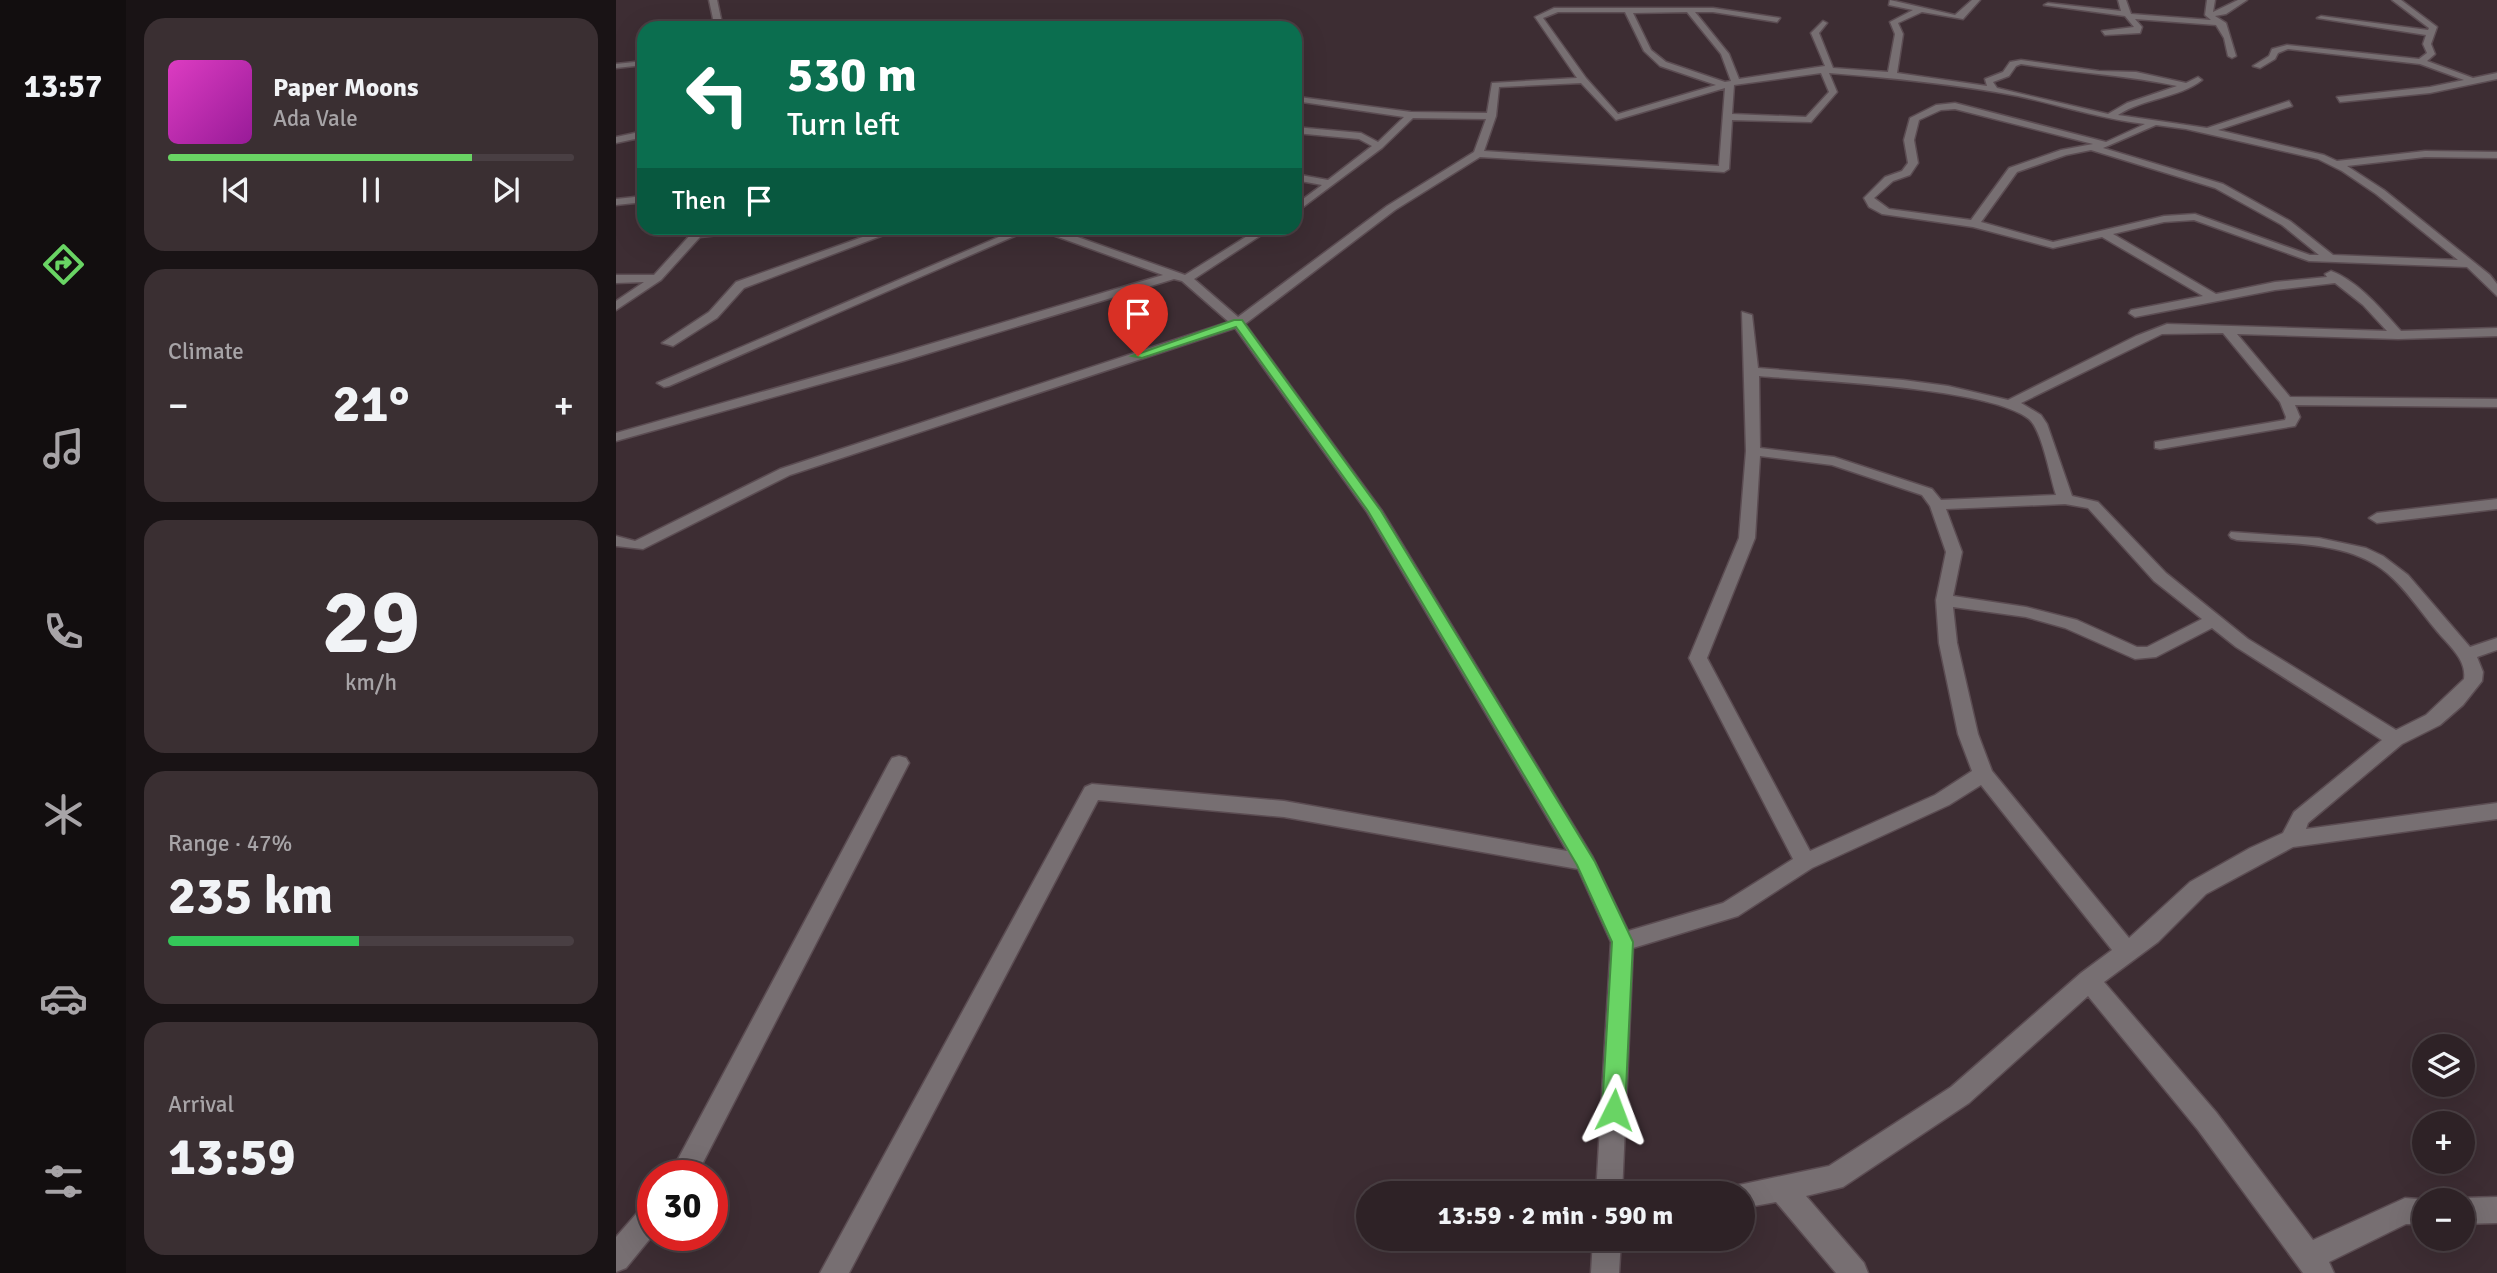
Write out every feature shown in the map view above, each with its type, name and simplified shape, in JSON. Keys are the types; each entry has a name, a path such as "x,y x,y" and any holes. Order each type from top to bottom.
{"street":[{"path":"713,0 718,21"},
{"path":"1895,0 1892,3 1895,5 1958,17 1976,0"},
{"path":"2105,33 2137,31 2138,27 2128,15 2122,0"},
{"path":"2209,15 2211,0"},
{"path":"2209,15 2223,12 2243,0"},
{"path":"2396,0 2431,23 2427,44 2431,54 2421,62"},
{"path":"2048,3 2128,15 2222,23"},
{"path":"2048,3 2055,14"},
{"path":"1629,12 1639,9"},
{"path":"1892,75 1899,34 1894,22 1922,9"},
{"path":"1777,20 1713,10 1557,10 1539,17 1583,80 1616,117 1730,84 1824,70 1892,75 2037,97 2109,117 2207,131 2295,150 2336,164 2380,192 2486,277 2496,291"},
{"path":"616,541 637,546 785,472 1238,323 1391,208 1478,153 1724,169 1730,117 1730,84 1725,54 1690,11"},
{"path":"1629,12 1648,51 1663,64 1730,84"},
{"path":"2209,15 2222,23 2232,47 2232,56"},
{"path":"2321,18 2431,33"},
{"path":"1823,23 1815,33 1830,67 1824,70"},
{"path":"2257,66 2272,57 2275,51 2287,47 2421,62 2472,80"},
{"path":"1994,90 1988,81 2006,74 2013,64 2021,62 2099,74 2136,75 2188,86"},
{"path":"616,66 637,64"},
{"path":"1730,117 1808,120 1833,95 1833,86 1824,70"},
{"path":"2340,99 2430,90 2497,76"},
{"path":"1478,153 1491,116 1495,85 1583,80"},
{"path":"2109,117 2156,93 2188,86 2199,80"},
{"path":"1303,99 1411,115 1491,116"},
{"path":"2207,131 2289,103"},
{"path":"2107,145 1955,106 1939,107 1915,118 1909,139 1913,163 1906,173 1889,178 1869,198 1873,205 1886,212 1974,224 2053,245 2164,219 2194,218 2309,258 2470,264"},
{"path":"1302,205 1379,146 1411,115"},
{"path":"1974,224 2013,170 2064,152 2107,145 2154,123"},
{"path":"1302,131 1362,136 1379,146"},
{"path":"616,140 637,136"},
{"path":"2092,148 2219,186 2286,223 2332,260"},
{"path":"2336,164 2425,154 2497,155"},
{"path":"1302,178 1331,183"},
{"path":"616,202 637,200"},
{"path":"2103,233 2215,298"},
{"path":"616,306 657,278 694,235"},
{"path":"668,342 713,315 740,285 757,276 877,235"},
{"path":"664,383 1012,235"},
{"path":"1063,235 1180,277 1238,323 1374,511 1585,862 1622,942 1610,1181"},
{"path":"616,436 1180,277 1255,235"},
{"path":"2309,258 2339,279 2398,335"},
{"path":"616,279 657,278"},
{"path":"2135,313 2275,286 2339,279"},
{"path":"1746,314 1752,372 1753,451 1748,538 1698,658 1805,862"},
{"path":"2012,403 2042,385 2098,361 2151,332 2167,328 2398,335 2497,332"},
{"path":"2160,445 2290,423 2293,416 2287,401 2228,330"},
{"path":"1752,372 1928,388 2012,403 2036,418 2065,499"},
{"path":"2287,401 2497,403"},
{"path":"1753,451 1834,461 1927,492 1937,505 1954,552 1944,600 1952,668 1968,734 1983,774 2128,953"},
{"path":"1937,505 2065,499 2093,505 2160,577 2242,643 2395,739"},
{"path":"2377,518 2497,504"},
{"path":"2237,535 2357,550 2378,558 2393,570 2444,633 2467,654 2474,672 2473,681 2433,719 2395,739 2301,818 2290,839"},
{"path":"1944,600 2026,612 2071,624 2135,653 2150,653 2214,620"},
{"path":"2467,654 2497,644"},
{"path":"690,1160 899,763"},
{"path":"1622,942 1730,910 1805,862 1942,800 1983,774"},
{"path":"834,1273 1092,792 1284,809 1585,862"},
{"path":"1755,1193 1834,1178 1959,1094 2089,980 2128,953 2198,888 2256,854 2290,839 2497,811"},
{"path":"2089,980 2207,1121 2314,1265 2405,1211 2412,1211"},
{"path":"1781,1188 1854,1273"},
{"path":"2475,1211 2497,1210"},
{"path":"616,1258 637,1233"},
{"path":"1605,1273 1606,1251"}],"route":[{"path":"1138,356 1238,323 1374,511 1585,862 1622,942 1614,1110"}]}
